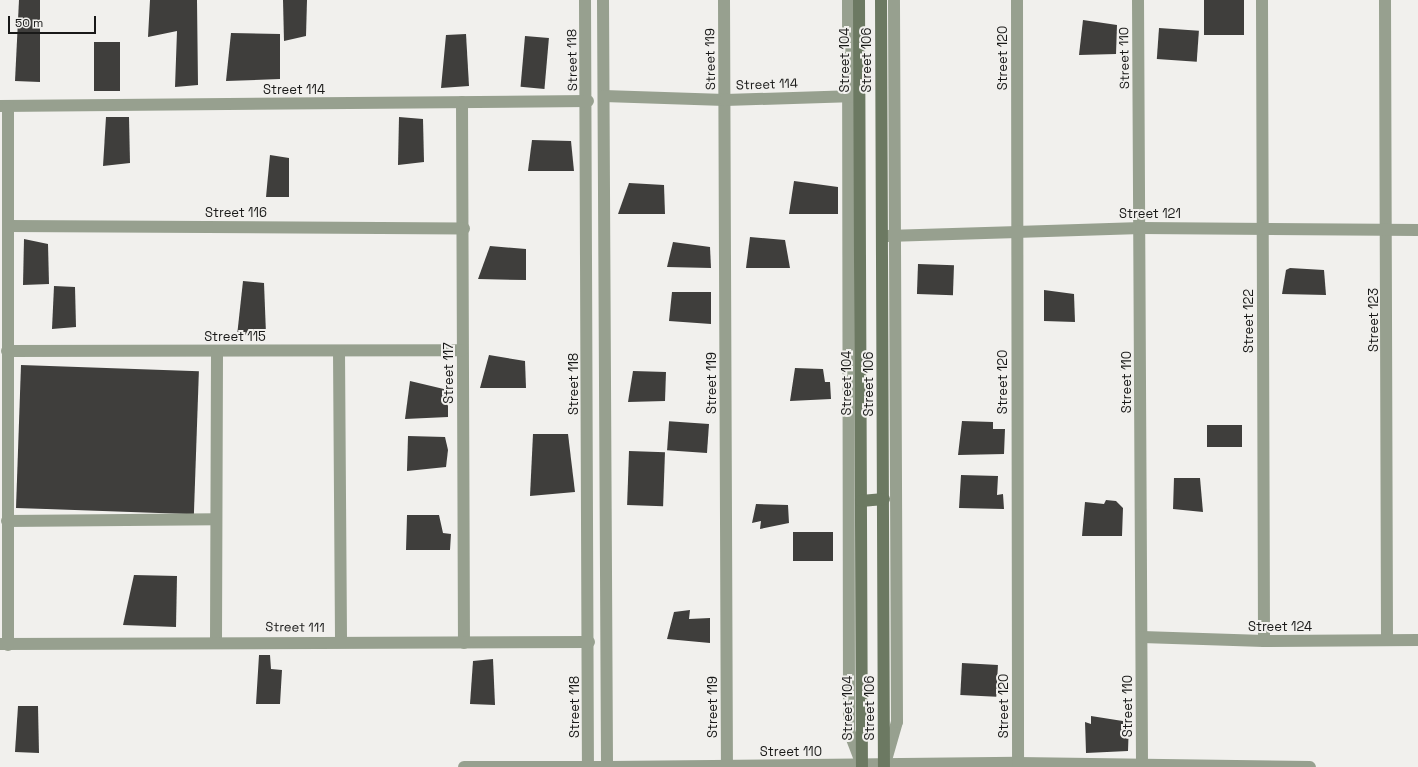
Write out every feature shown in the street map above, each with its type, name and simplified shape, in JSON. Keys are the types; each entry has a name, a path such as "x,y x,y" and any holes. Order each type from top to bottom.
{"street":[{"name":"Street 118","path":"585,0 588,101 588,767"},
{"path":"603,0 608,767"},
{"name":"Street 119","path":"724,0 727,766"},
{"path":"848,0 854,96 848,363 849,731 862,766"},
{"name":"Street 104","path":"859,0 854,96 861,364 862,766"},
{"name":"Street 106","path":"881,0 884,766"},
{"path":"884,766 897,722 894,0"},
{"name":"Street 120","path":"1017,0 1016,231 1018,764"},
{"name":"Street 110","path":"1138,0 1142,764"},
{"name":"Street 122","path":"1262,0 1264,641"},
{"name":"Street 123","path":"1385,0 1388,231 1387,640"},
{"path":"881,76 894,75"},
{"name":"Street 114","path":"604,96 725,100 854,96"},
{"name":"Street 114","path":"4,106 588,101"},
{"name":"Street 117","path":"462,102 464,228 462,350 464,644"},
{"path":"4,106 8,226 7,521 4,644"},
{"name":"Street 116","path":"8,226 464,228"},
{"name":"Street 121","path":"882,236 1140,228 1388,231 1418,230"},
{"name":"Street 115","path":"7,351 339,352 462,350"},
{"path":"216,641 217,351"},
{"path":"339,352 341,642"},
{"path":"848,363 861,364"},
{"path":"861,500 884,499"},
{"path":"7,521 216,519"},
{"path":"849,634 861,633"},
{"name":"Street 124","path":"1142,637 1264,641 1418,640"},
{"path":"884,639 896,638"},
{"name":"Street 111","path":"4,644 216,641 464,644 589,642"},
{"name":"Street 110","path":"608,767 1018,764 1142,764 1310,767"},
{"path":"464,767 603,767"}],"building":[{"path":"19,0 40,0 40,82 15,81"},
{"path":"150,0 197,0 198,85 175,87 177,31 148,37"},
{"path":"283,0 307,0 306,36 284,41"},
{"path":"1204,0 1244,0 1244,35 1204,35"},
{"path":"1083,20 1117,25 1116,54 1079,55"},
{"path":"1159,28 1199,31 1197,62 1157,59"},
{"path":"231,33 280,34 280,79 226,81"},
{"path":"466,34 469,86 441,88 446,35"},
{"path":"525,36 549,38 544,89 521,87"},
{"path":"94,42 120,42 120,91 94,91"},
{"path":"106,117 129,117 130,163 103,166"},
{"path":"399,117 423,119 424,162 398,165"},
{"path":"532,140 571,141 574,171 528,171"},
{"path":"270,155 289,158 289,197 266,197"},
{"path":"794,181 838,187 838,214 789,214"},
{"path":"629,183 664,185 665,214 618,214"},
{"path":"750,237 785,240 790,268 746,268"},
{"path":"24,239 48,244 49,284 23,285"},
{"path":"673,242 710,247 711,268 667,267"},
{"path":"490,246 526,249 526,280 478,279"},
{"path":"918,264 954,265 953,295 917,294"},
{"path":"1290,268 1324,270 1326,295 1282,294 1286,270"},
{"path":"243,281 264,283 266,334 237,336"},
{"path":"54,286 75,287 76,327 52,329"},
{"path":"1044,290 1074,294 1075,322 1044,321"},
{"path":"672,292 711,292 711,324 669,321"},
{"path":"489,355 525,361 526,388 480,388"},
{"path":"21,365 199,371 194,514 16,508"},
{"path":"795,368 823,369 825,382 830,382 831,399 790,401"},
{"path":"633,371 666,372 665,401 628,402"},
{"path":"410,381 448,390 448,417 405,419"},
{"path":"669,421 709,424 707,453 667,450"},
{"path":"962,421 993,422 993,429 1005,429 1004,454 958,455"},
{"path":"1207,425 1242,425 1242,447 1207,447"},
{"path":"533,434 568,434 575,492 530,496"},
{"path":"408,436 445,437 448,450 446,467 407,471"},
{"path":"629,451 665,452 663,506 627,505"},
{"path":"961,475 998,476 997,495 1003,494 1004,509 959,508"},
{"path":"1174,478 1200,478 1203,512 1173,509"},
{"path":"1106,500 1116,501 1123,508 1122,536 1082,536 1085,502 1104,504"},
{"path":"756,504 788,505 789,523 760,529 761,521 752,523"},
{"path":"407,515 439,515 443,533 451,534 450,550 406,550"},
{"path":"793,532 833,532 833,561 793,561"},
{"path":"134,575 177,576 176,627 123,625"},
{"path":"690,610 689,619 710,618 710,643 667,639 674,612"},
{"path":"259,655 270,655 271,669 282,670 280,704 256,704"},
{"path":"493,659 495,705 470,704 473,661"},
{"path":"962,663 998,665 996,697 960,695"},
{"path":"18,706 38,706 39,753 15,752"},
{"path":"1091,716 1129,722 1128,751 1086,753 1085,722 1091,724"}]}
